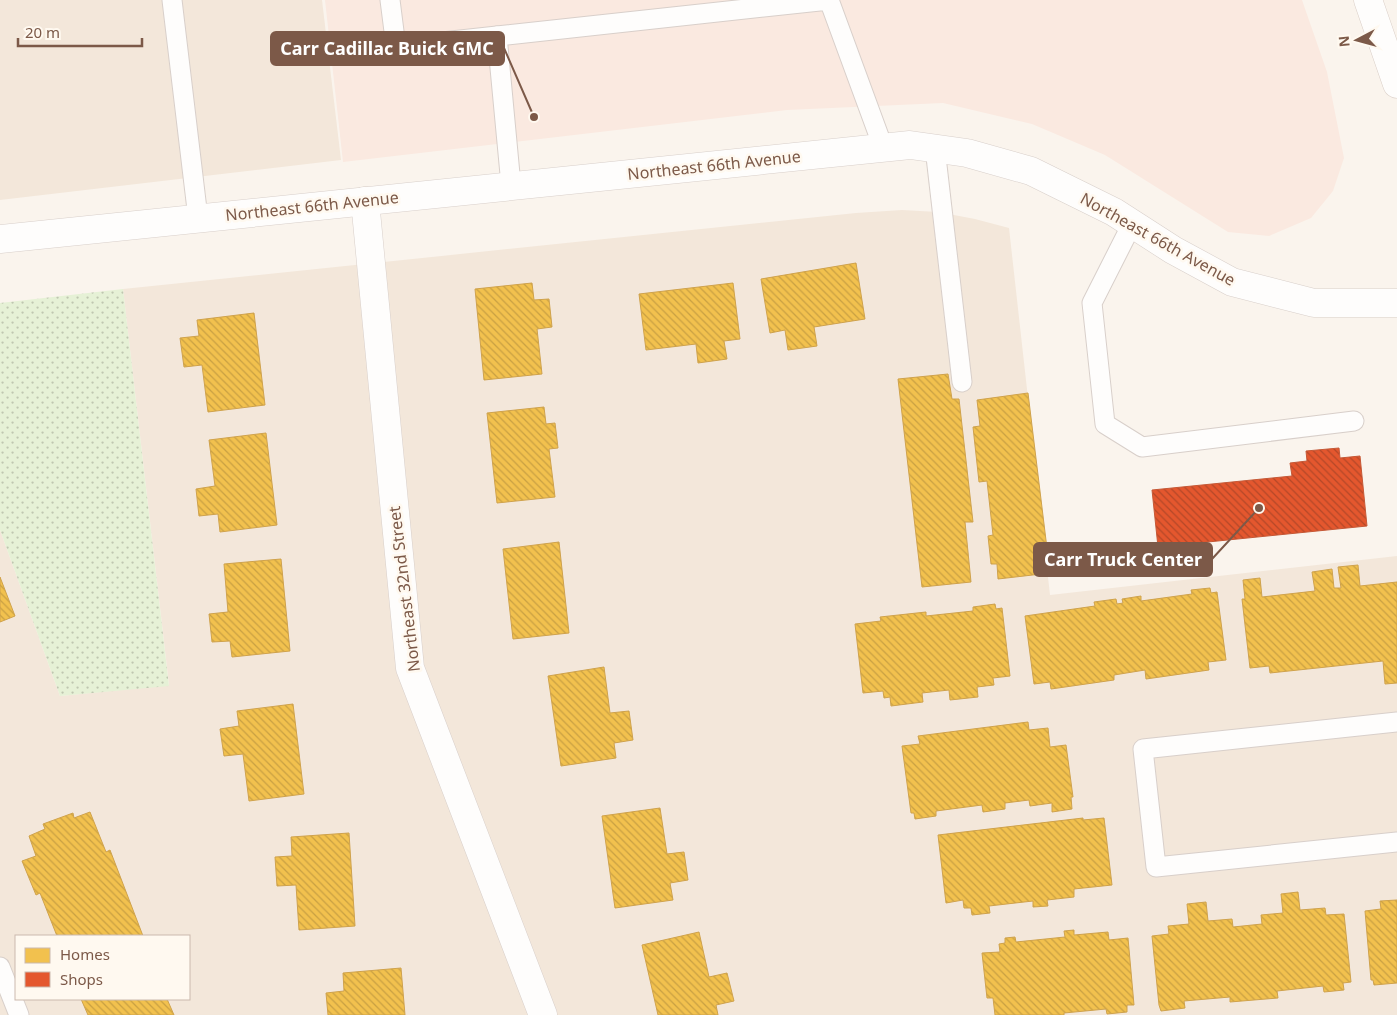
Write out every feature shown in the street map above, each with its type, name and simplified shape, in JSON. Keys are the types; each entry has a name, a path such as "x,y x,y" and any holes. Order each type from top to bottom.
{"street":[{"path":"1368,0 1397,84"},
{"name":"Northeast 66th Avenue","path":"0,239 910,145 967,153 1031,172 1114,212 1173,250 1232,282 1314,303 1397,303"},
{"name":"Northeast 32nd Street","path":"365,201 410,668 543,1015"}],"lane":[{"path":"172,0 198,218"},
{"path":"390,0 396,47 829,0 883,147"},
{"path":"497,36 511,186"},
{"path":"935,148 962,382"},
{"path":"1132,224 1092,303 1105,424 1142,447 1354,422"},
{"path":"1397,722 1143,749 1156,868 1397,842"},
{"path":"0,967 19,1015"}],"shaded area":[{"path":"0,0 322,0 341,160 0,200"},
{"path":"325,0 1302,0 1327,72 1344,158 1333,191 1311,218 1269,236 1228,232 1105,155 1032,124 943,103 787,110 343,162"},
{"path":"902,210 938,212 1009,228 1050,595 1397,556 1397,1015 0,1015 0,530 60,696 169,685 123,289 856,213"}],"green space":[{"path":"123,289 169,686 60,696 0,530 0,303"}],"building: Homes":[{"path":"856,263 865,319 814,327 817,346 788,350 785,330 770,333 761,279"},
{"path":"532,283 534,300 549,299 552,327 537,329 542,374 484,380 475,289"},
{"path":"733,283 740,339 724,341 727,359 698,363 696,344 646,350 639,294"},
{"path":"254,313 265,405 208,412 202,365 184,367 180,338 199,336 197,320"},
{"path":"948,374 952,399 959,399 973,522 965,522 971,582 922,587 898,379"},
{"path":"1028,393 1050,573 998,579 997,564 991,564 988,536 993,535 987,481 979,482 973,427 980,426 977,400"},
{"path":"544,407 546,424 555,423 558,448 549,449 555,497 497,503 487,413"},
{"path":"266,433 277,525 220,532 218,514 199,516 196,489 215,486 209,440"},
{"path":"559,542 569,633 513,639 503,549"},
{"path":"281,559 290,651 232,657 230,641 212,642 209,614 228,612 224,564"},
{"path":"1358,565 1360,586 1397,582 1397,683 1385,684 1383,661 1270,673 1269,666 1250,668 1242,599 1245,599 1243,580 1260,578 1262,597 1315,591 1312,572 1332,569 1334,588 1341,588 1338,567"},
{"path":"0,577 15,616 0,622"},
{"path":"1210,588 1211,593 1217,592 1226,660 1208,662 1209,670 1146,679 1145,670 1114,675 1114,680 1051,689 1050,682 1034,684 1025,616 1095,606 1094,602 1116,599 1117,604 1123,603 1122,599 1141,596 1141,601 1192,594 1191,590"},
{"path":"995,604 996,609 1002,608 1010,676 993,678 994,685 977,687 978,697 950,700 949,690 922,693 923,702 891,706 890,697 884,698 883,691 863,693 855,624 881,621 880,617 926,612 926,616 973,611 973,607"},
{"path":"604,667 610,713 629,711 633,740 614,743 616,758 561,766 548,676"},
{"path":"293,704 304,794 249,801 243,754 224,756 220,729 239,726 237,711"},
{"path":"1028,722 1029,730 1048,728 1050,747 1066,745 1073,797 1071,797 1072,809 1052,812 1052,803 1030,806 1029,800 1005,803 1005,809 983,812 982,805 936,811 936,816 915,819 914,813 911,813 902,746 920,744 918,736"},
{"path":"660,808 667,854 684,852 688,880 670,883 673,900 615,908 602,816"},
{"path":"90,812 106,852 110,850 143,935 57,935 40,893 36,895 22,861 36,856 29,836 45,829 43,824 73,813 74,818"},
{"path":"1083,818 1083,820 1104,818 1112,885 1074,889 1074,897 1047,900 1048,906 1033,907 1033,901 989,906 990,913 972,915 971,908 964,908 963,900 946,903 938,835"},
{"path":"349,833 355,926 299,930 296,885 277,886 275,857 292,856 291,837"},
{"path":"1298,892 1300,910 1325,908 1326,915 1344,914 1351,982 1343,983 1344,990 1324,992 1323,986 1277,991 1278,998 1230,1002 1230,997 1184,1001 1185,1008 1161,1011 1152,936 1169,934 1168,926 1189,924 1187,904 1206,902 1208,921 1232,919 1233,927 1262,924 1261,915 1283,913 1281,894"},
{"path":"1397,900 1397,983 1374,985 1373,980 1371,980 1365,911 1381,909 1380,901"},
{"path":"1074,930 1074,935 1108,932 1109,940 1128,938 1134,1005 1127,1005 1127,1012 1107,1014 1106,1009 1064,1013 1064,1015 995,1015 993,998 987,998 982,953 1000,952 999,944 1005,943 1005,938 1015,937 1016,942 1065,937 1064,931"},
{"path":"699,932 709,977 727,973 734,1001 716,1005 718,1015 658,1015 642,945"},
{"path":"401,968 405,1015 328,1015 326,993 344,991 343,973"},
{"path":"81,1000 167,1000 174,1015 88,1015"}],"building: Shops":[{"path":"1339,448 1340,458 1360,456 1367,526 1158,547 1152,490 1292,476 1290,463 1307,461 1306,451"}],"place":[{"name":"Carr Cadillac Buick GMC","path":"534,117"},
{"name":"Carr Truck Center","path":"1259,508"}]}
